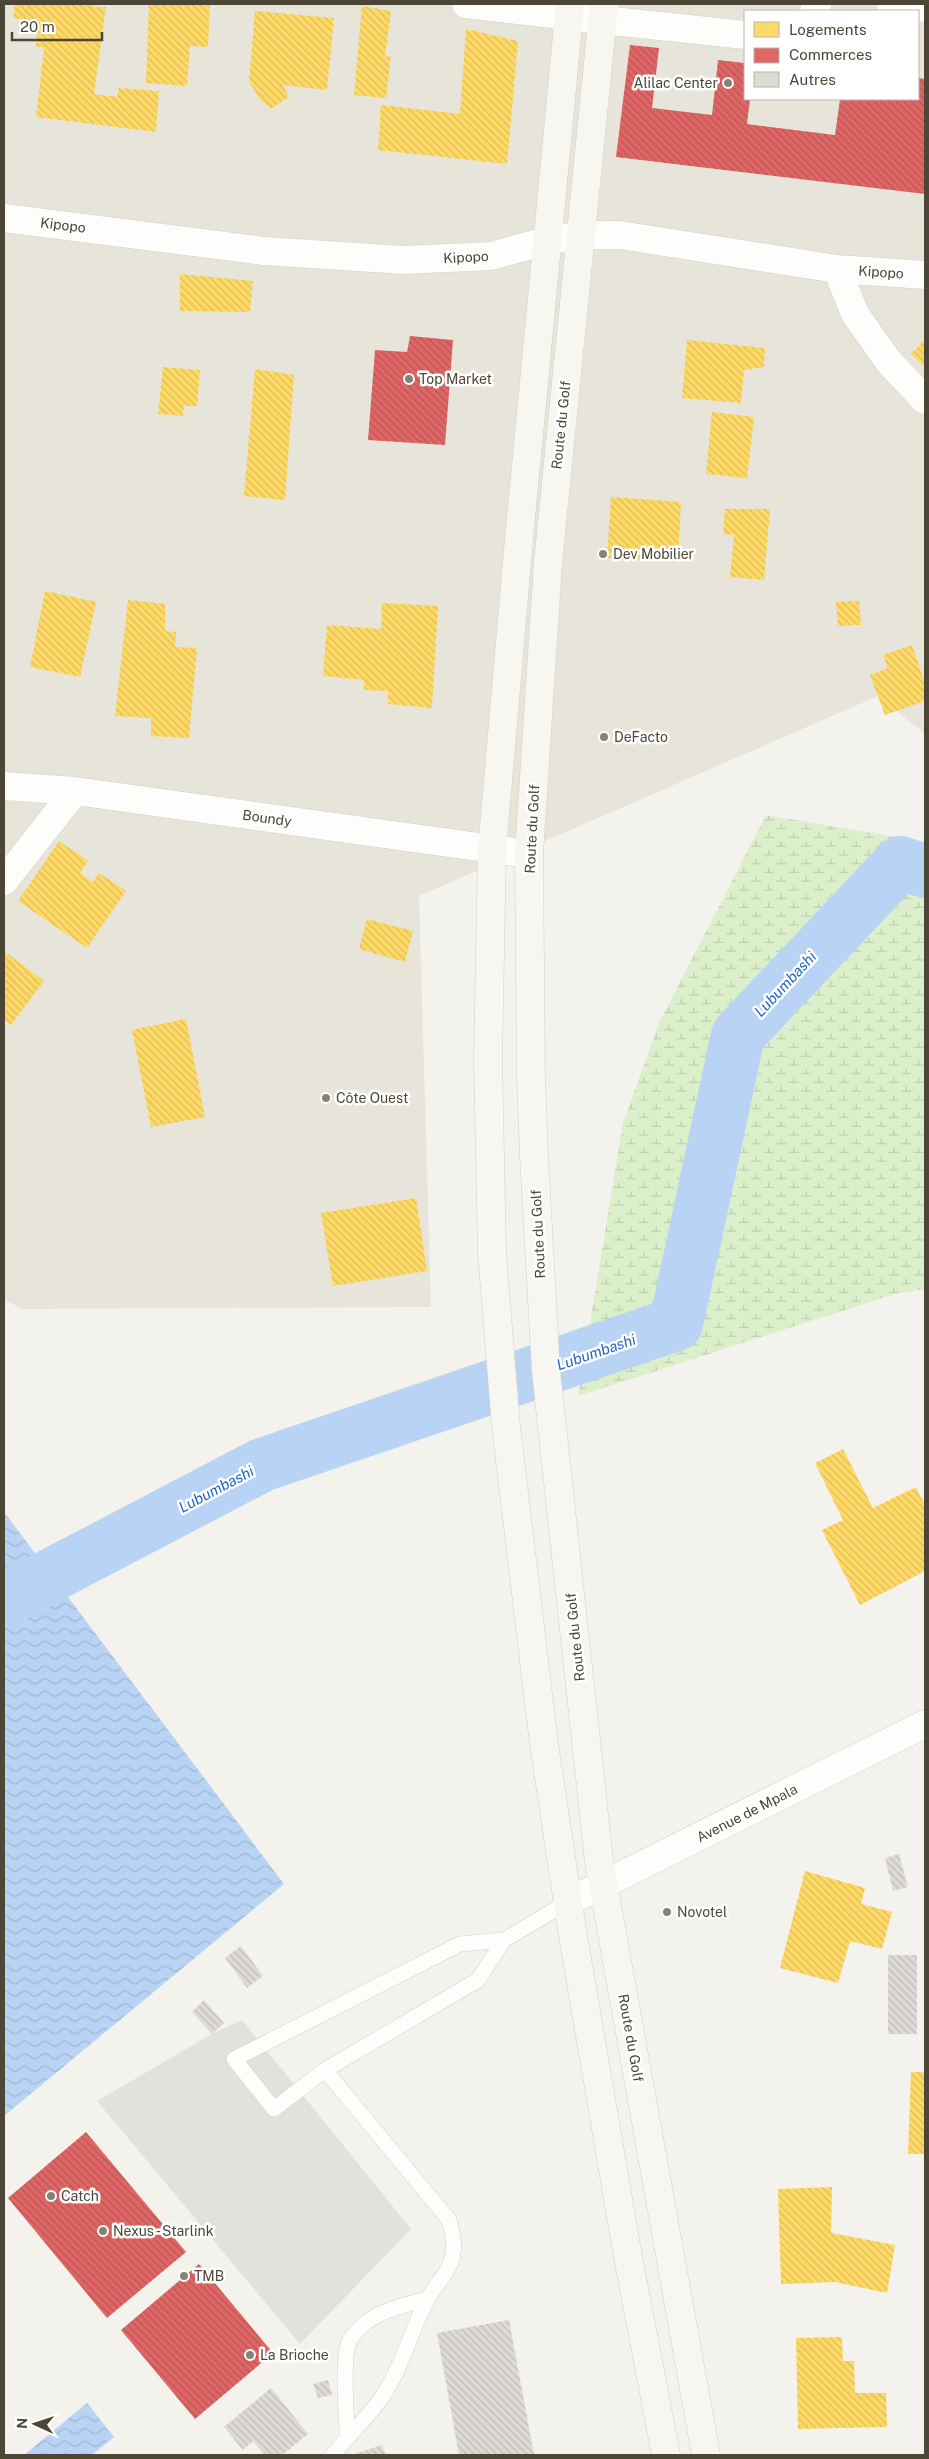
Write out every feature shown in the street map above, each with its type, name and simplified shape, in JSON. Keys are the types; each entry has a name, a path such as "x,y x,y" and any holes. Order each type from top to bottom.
{"main road":[{"path":"569,10 546,241 492,850 488,983 488,1158 492,1254 506,1426 520,1559 568,1902 628,2257 666,2455"},
{"name":"Route du Golf","path":"603,12 548,563 529,854 531,1080 546,1371 603,1884 706,2455"}],"street":[{"path":"466,4 603,12 744,35"},
{"path":"891,4 925,8"},
{"name":"Kipopo","path":"4,218 264,251 404,260 491,256 546,241 582,235 620,235 837,269 925,276"},
{"path":"837,269 855,314 889,362 925,400"},
{"name":"Boundy","path":"4,786 75,791 529,854"},
{"path":"4,881 75,791"},
{"name":"Avenue de Mpala","path":"568,1902 925,1724"}],"lane":[{"path":"504,1940 478,1980 325,2070 274,2109 234,2059 460,1944 504,1940 568,1902"},
{"path":"325,2070 449,2220 454,2239 453,2255 446,2272 427,2299 385,2392 367,2418 347,2437 333,2455"},
{"path":"347,2437 346,2360 349,2341 362,2326 379,2315 397,2307 427,2299"}],"shaded area":[{"path":"4,4 925,4 925,734 878,696 419,896 431,1307 23,1309 4,1300"},
{"path":"242,2020 411,2229 300,2344 97,2101 212,2034"}],"green space":[{"path":"766,815 925,842 925,1289 895,1294 578,1396 623,1123 659,1023"}],"water":[{"path":"4,1512 284,1884 4,2116"},
{"path":"87,2403 114,2437 92,2455 24,2455"}],"building: Logements":[{"path":"15,4 95,4 94,7 106,7 94,94 117,97 119,88 159,91 156,132 36,117 44,48 36,46 38,21 13,18"},
{"path":"149,4 210,4 208,47 190,46 187,86 146,83"},
{"path":"362,6 391,11 385,57 391,56 386,98 354,95"},
{"path":"255,11 334,18 327,90 283,85 289,97 271,109 259,98 249,81"},
{"path":"466,29 518,41 507,164 378,150 381,105 460,114"},
{"path":"180,274 253,281 250,312 180,311"},
{"path":"925,339 925,367 911,354"},
{"path":"687,340 765,348 764,367 744,370 741,403 682,398"},
{"path":"163,367 200,370 197,406 184,406 183,416 158,414"},
{"path":"255,369 294,375 285,500 244,496"},
{"path":"712,412 754,417 747,478 706,474"},
{"path":"611,497 681,502 678,562 607,558"},
{"path":"725,509 770,509 764,580 730,577 734,535 723,534"},
{"path":"45,591 96,602 80,677 30,667"},
{"path":"128,600 165,604 165,631 176,632 175,647 197,648 189,738 151,736 151,718 115,716"},
{"path":"859,601 861,625 838,626 836,602"},
{"path":"382,603 438,606 432,708 388,704 388,691 364,690 364,680 323,676 327,625 381,629"},
{"path":"912,645 925,683 925,701 885,715 870,675 888,668 883,655"},
{"path":"59,841 88,861 80,873 93,882 99,873 126,891 87,948 18,901"},
{"path":"367,919 413,931 405,962 359,949"},
{"path":"4,951 44,981 11,1025 4,1020"},
{"path":"186,1019 205,1117 151,1127 132,1030"},
{"path":"416,1198 427,1271 333,1286 321,1213"},
{"path":"843,1449 873,1508 916,1487 925,1505 925,1571 860,1605 822,1530 843,1520 815,1463"},
{"path":"805,1871 865,1888 861,1904 892,1912 882,1949 850,1941 838,1983 780,1968"},
{"path":"911,2072 925,2072 925,2154 908,2154"},
{"path":"832,2187 831,2233 895,2245 887,2293 835,2282 781,2284 778,2189"},
{"path":"842,2337 843,2361 854,2361 855,2393 886,2393 887,2427 798,2429 796,2338"}],"building: Commerces":[{"path":"630,45 659,48 652,108 712,115 718,60 744,63 744,100 750,100 747,124 835,135 840,100 919,100 919,78 925,79 925,194 616,157"},
{"path":"410,336 453,340 445,445 368,440 375,350 407,352"},
{"path":"86,2132 186,2252 107,2318 8,2198"},
{"path":"199,2264 273,2353 195,2419 121,2330"}],"building: Autres":[{"path":"899,1854 908,1887 893,1891 885,1858"},
{"path":"241,1946 263,1976 247,1988 225,1958"},
{"path":"888,1955 917,1955 917,2034 888,2034"},
{"path":"204,2000 224,2023 212,2034 192,2012"},
{"path":"509,2320 534,2455 459,2455 437,2333"},
{"path":"328,2380 332,2395 318,2398 313,2384"},
{"path":"271,2388 308,2434 282,2455 265,2455 253,2441 243,2450 224,2427"},
{"path":"382,2445 386,2455 351,2455"}],"waterway":[{"name":"Lubumbashi","path":"4,1600 262,1465 676,1324 738,1035 900,863 925,871"}],"place":[{"name":"Alilac Center","path":"728,83"},
{"name":"Top Market","path":"409,379"},
{"name":"Dev Mobilier","path":"603,554"},
{"name":"DeFacto","path":"604,737"},
{"name":"Côte Ouest","path":"326,1098"},
{"name":"Novotel","path":"667,1912"},
{"name":"Catch","path":"51,2196"},
{"name":"Nexus - Starlink","path":"103,2231"},
{"name":"TMB","path":"184,2276"},
{"name":"La Brioche","path":"250,2355"}]}
